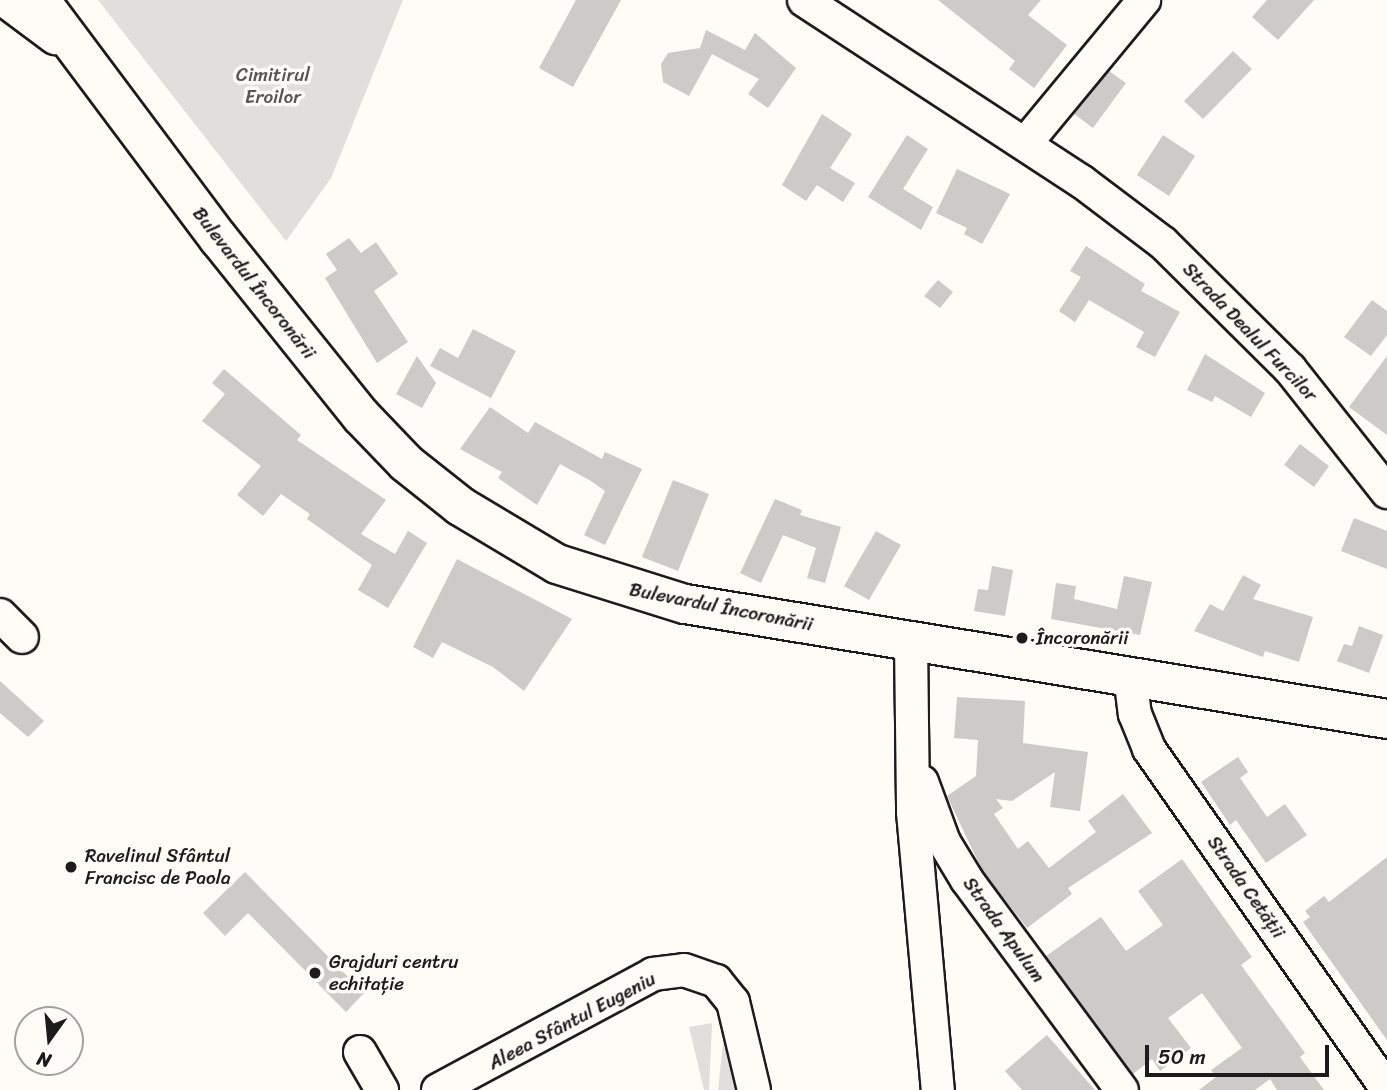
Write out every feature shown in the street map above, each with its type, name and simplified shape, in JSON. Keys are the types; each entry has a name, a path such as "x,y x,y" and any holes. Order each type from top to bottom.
{"main road":[{"name":"Bulevardul Încoronării","path":"9,0 71,47"},
{"name":"Bulevardul Încoronării","path":"40,0 71,47 361,416 406,463 460,506 557,564 618,586 685,604 1387,719"}],"street":[{"name":"Strada Dealul Furcilor","path":"804,0 1025,144 1163,243 1221,296 1290,369 1387,492"},
{"path":"1025,144 1144,0"},
{"path":"0,615 22,636"},
{"name":"Strada Apulum","path":"911,641 912,755 938,1090"},
{"name":"Strada Cetății","path":"1130,675 1135,714 1149,748 1387,1089"},
{"name":"Strada Apulum","path":"912,755 944,842 967,880 1122,1090"},
{"name":"Aleea Sfântul Eugeniu","path":"439,1090 653,974 684,970 716,981 733,1002 754,1090"},
{"path":"360,1052 382,1090"}],"green space":[{"name":"Cimitirul Eroilor","path":"98,0 403,0 331,178 286,241"},
{"path":"712,1023 709,1090 704,1090 689,1027"},
{"path":"724,1034 735,1073 738,1090 718,1090"}],"building":[{"path":"576,0 621,0 573,87 539,68"},
{"path":"938,0 1041,0 1028,15 1067,45 1034,88 1009,69 1015,61"},
{"path":"1267,0 1314,0 1278,40 1252,17"},
{"path":"706,30 745,50 755,33 796,68 768,108 748,94 759,79 712,54 689,96 663,82 661,64 668,53 700,48"},
{"path":"1233,51 1252,69 1203,119 1184,101"},
{"path":"1109,71 1126,83 1093,128 1074,114"},
{"path":"822,114 852,134 830,168 855,183 843,202 817,185 806,201 782,185"},
{"path":"907,135 928,149 903,189 933,207 921,230 868,197"},
{"path":"1163,135 1195,156 1169,196 1137,175"},
{"path":"957,169 1010,194 982,244 964,234 967,228 936,213"},
{"path":"349,238 361,253 376,242 398,274 374,291 408,342 377,363 325,278 337,270 326,254"},
{"path":"1086,246 1145,284 1141,291 1180,312 1155,357 1136,347 1144,332 1089,300 1075,322 1059,311 1081,277 1070,271"},
{"path":"938,280 953,292 940,308 924,296"},
{"path":"1372,300 1387,311 1387,335 1371,356 1344,337"},
{"path":"473,329 516,351 491,398 430,366 440,348 458,358"},
{"path":"1205,354 1265,393 1251,417 1215,396 1212,402 1187,390"},
{"path":"417,356 436,383 422,408 396,394"},
{"path":"1387,356 1387,435 1349,407"},
{"path":"224,369 301,435 297,440 386,500 361,534 395,554 408,531 427,543 388,608 358,590 372,565 307,519 310,514 281,494 263,516 237,495 261,466 202,421 225,394 212,383"},
{"path":"490,407 528,433 535,422 602,459 605,452 642,469 605,545 584,535 605,491 591,481 560,464 537,505 498,478 502,472 460,449"},
{"path":"1300,444 1329,466 1314,487 1284,465"},
{"path":"673,480 709,494 678,571 642,557"},
{"path":"775,499 802,510 800,515 841,527 825,583 807,578 816,548 783,535 761,583 740,573"},
{"path":"1354,518 1387,531 1387,569 1341,551"},
{"path":"876,531 901,545 869,600 844,586"},
{"path":"457,559 572,619 524,691 493,667 442,642 433,658 413,647"},
{"path":"992,566 1013,570 1005,616 974,611 978,589 988,590"},
{"path":"1243,575 1261,585 1253,599 1313,617 1299,662 1265,651 1263,657 1194,631 1210,604 1223,611"},
{"path":"1124,576 1152,582 1140,635 1051,619 1056,583 1076,586 1074,599 1117,609"},
{"path":"1359,626 1383,635 1369,673 1337,661 1344,644 1352,646"},
{"path":"0,681 44,721 28,737 0,713"},
{"path":"957,697 1025,701 1023,743 1088,752 1080,811 1050,807 1055,772 1012,801 996,799 1003,808 994,814 1018,849 1028,841 1049,868 1096,832 1088,821 1123,794 1152,833 1068,888 1072,894 1027,928 982,870 947,796 976,776 978,740 954,738"},
{"path":"1238,757 1248,772 1240,778 1267,817 1285,804 1307,835 1266,863 1236,820 1230,825 1201,782"},
{"path":"1387,857 1387,1040 1303,922 1310,917 1305,911 1324,896 1329,902"},
{"path":"1182,859 1252,957 1241,965 1305,1053 1300,1057 1324,1090 1277,1090 1270,1079 1255,1090 1199,1090 1216,1077 1211,1070 1242,1048 1202,993 1168,1018 1191,1048 1160,1071 1152,1059 1133,1074 1046,956 1101,917 1126,951 1163,925 1138,891"},
{"path":"245,872 364,993 346,1012 248,913 225,936 203,913"},
{"path":"1047,1035 1095,1090 1022,1090 1005,1071"}],"place":[{"name":"Încoronării","path":"1022,638"},
{"name":"Ravelinul Sfântul Francisc de Paola","path":"71,867"},
{"name":"Grajduri centru echitație","path":"315,973"}]}
